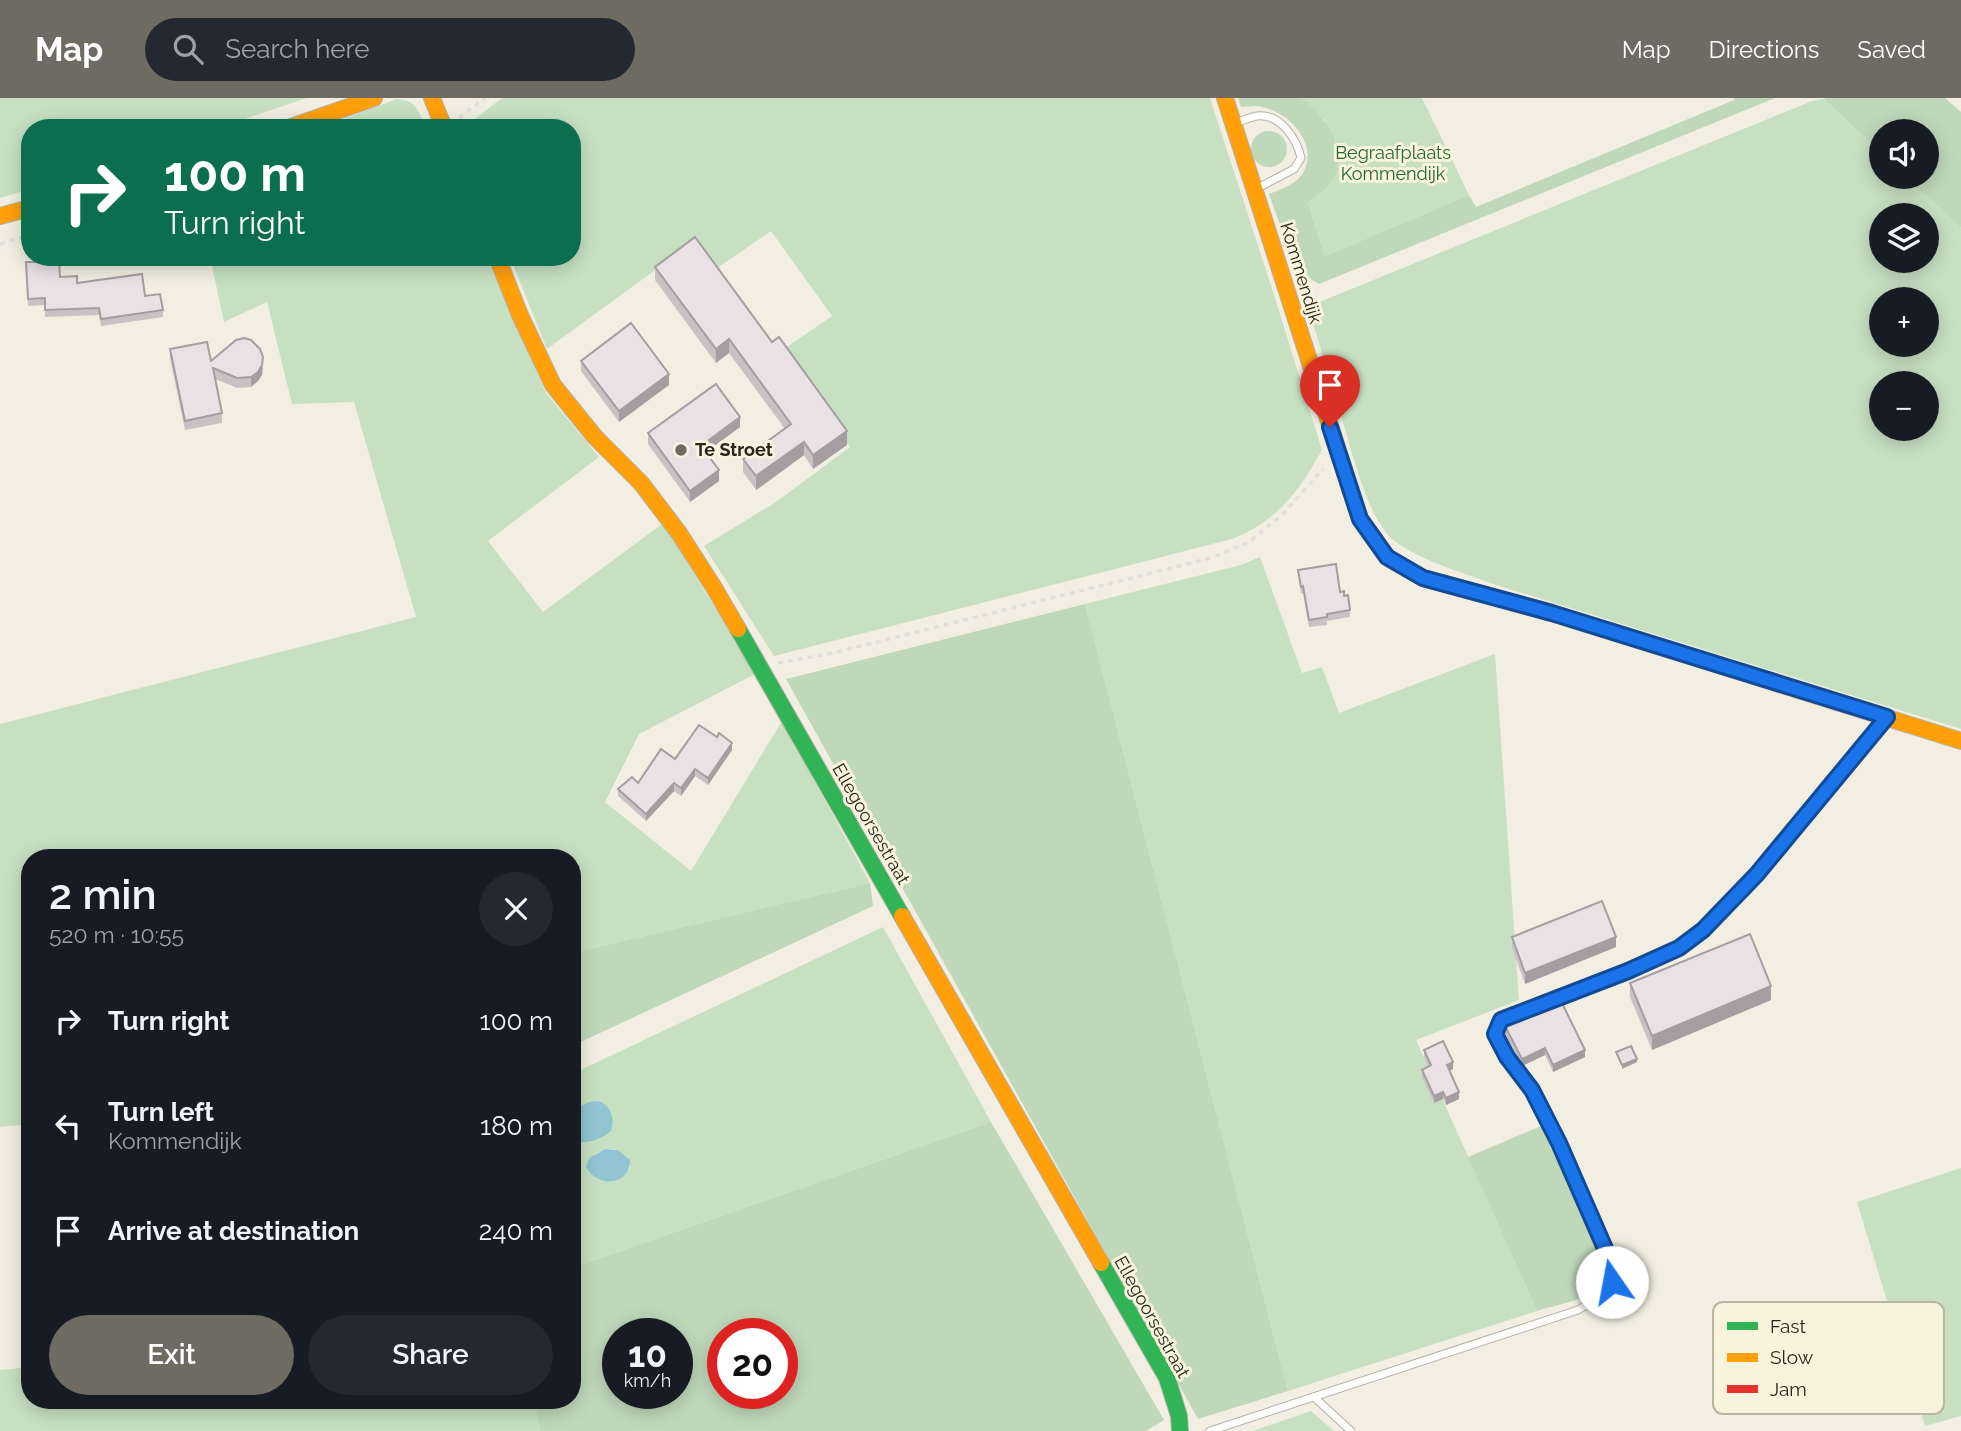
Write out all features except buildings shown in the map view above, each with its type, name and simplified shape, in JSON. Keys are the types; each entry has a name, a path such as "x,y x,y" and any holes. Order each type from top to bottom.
{"street":[{"path":"314,119 374,98"},
{"path":"432,98 440,119"},
{"name":"Kommendijk","path":"1226,98 1360,519 1387,557 1423,578 1552,613 1961,741"},
{"path":"0,216 21,210"},
{"name":"Ellegoorsestraat","path":"501,266 553,385 595,437 641,483 679,533 713,586 1167,1378 1179,1416 1180,1431"}],"lane":[{"path":"1234,124 1259,115 1280,121 1298,146 1301,158 1294,169 1255,189"},
{"path":"1210,1431 1578,1310 1607,1293 1614,1269 1559,1143 1532,1090 1507,1057 1495,1034 1501,1020 1628,971 1679,948 1703,930 1757,874 1887,717"},
{"path":"1314,1397 1351,1431"}],"path":[{"path":"0,244 21,238"},
{"path":"759,667 833,653 1211,558 1249,542 1283,514 1338,450"}],"green space":[{"path":"0,98 307,98 245,119 21,119 21,192 0,198"},
{"path":"502,98 1210,98 1322,450 1295,492 1275,514 1232,539 774,656 704,546 776,502 850,447 781,351 832,316 771,231 716,269 695,241 547,349 514,266 581,266 581,119 475,119"},
{"path":"1238,98 1300,98 1317,112 1331,131 1338,153 1335,175 1327,187 1308,203 1325,256 1469,195 1476,207 1734,98 1775,98 1319,284 1296,270 1269,194 1289,186 1301,176 1307,160 1304,140 1291,122 1282,115 1260,106 1241,107"},
{"name":"Begraafplaats Kommendijk","path":"1300,98 1422,98 1469,195 1325,256 1308,203 1326,189 1325,120"},
{"path":"1945,98 1961,112 1961,228 1939,208 1939,203 1934,203 1919,189 1939,189 1939,119 1869,119 1869,142 1824,99"},
{"path":"397,99 414,105 422,119 344,119"},
{"path":"1824,99 1869,142 1869,189 1919,189 1934,203 1869,203 1869,273 1939,273 1939,208 1961,228 1961,729 1490,583 1430,561 1396,542 1377,519 1355,465 1311,317 1317,303 1812,101"},
{"path":"1269,131 1282,136 1287,149 1282,162 1269,167 1256,162 1251,149 1256,136"},
{"path":"212,266 491,266 546,393 599,457 488,541 543,612 662,524 755,674 639,734 605,802 691,871 782,721 870,883 581,951 581,849 21,849 21,1125 0,1127 0,724 416,617 354,402 292,404 267,302 224,322"},
{"path":"1260,557 1302,673 1322,667 1339,713 1495,654 1519,1000 1416,1040 1537,1311 1288,1391 1085,604 1241,565"},
{"path":"1085,604 1288,1391 1198,1419 786,679"},
{"path":"870,883 873,906 581,1042 581,951"},
{"path":"883,927 991,1122 581,1265 581,1142 601,1137 589,1102 581,1106 581,1070","holes":["605,1149 615,1149 627,1157 630,1168 620,1178 593,1155"]},
{"path":"991,1122 1164,1420 1146,1431 540,1431 536,1409 581,1409 581,1265"},
{"path":"1541,1126 1605,1263 1602,1276 1590,1292 1537,1311 1468,1157"},
{"path":"1961,1168 1961,1416 1925,1426 1921,1414 1944,1414 1944,1302 1887,1302 1857,1202"},
{"path":"21,1368 21,1409 536,1409 540,1431 0,1431 0,1370"},
{"path":"1311,1411 1334,1431 1252,1431"}],"water":[{"path":"598,1101 606,1106 611,1113 611,1131 603,1137 581,1142 581,1106"},
{"path":"605,1149 618,1150 630,1160 625,1175 619,1179 598,1179 586,1167 589,1158"}],"traffic: fast":[{"path":"738,629 902,916"},
{"path":"1101,1263 1167,1378 1179,1416 1180,1431"}],"traffic: slow":[{"path":"314,119 374,98"},
{"path":"432,98 440,119"},
{"path":"1225,98 1360,519 1390,559"},
{"path":"0,216 21,210"},
{"path":"501,266 553,385 595,437 641,483 679,533 738,629"},
{"path":"1776,683 1961,741"},
{"path":"902,916 1101,1263"}],"traffic: jam":[{"path":"1390,559 1423,578 1551,613 1776,683"}],"place":[{"name":"Te Stroet","path":"681,450"}],"route":[{"path":"1330,427 1360,519 1387,557 1423,578 1552,613 1887,717 1757,874 1703,930 1679,948 1628,971 1501,1020 1495,1034 1507,1057 1532,1090 1559,1143 1614,1269 1612,1282"}]}
